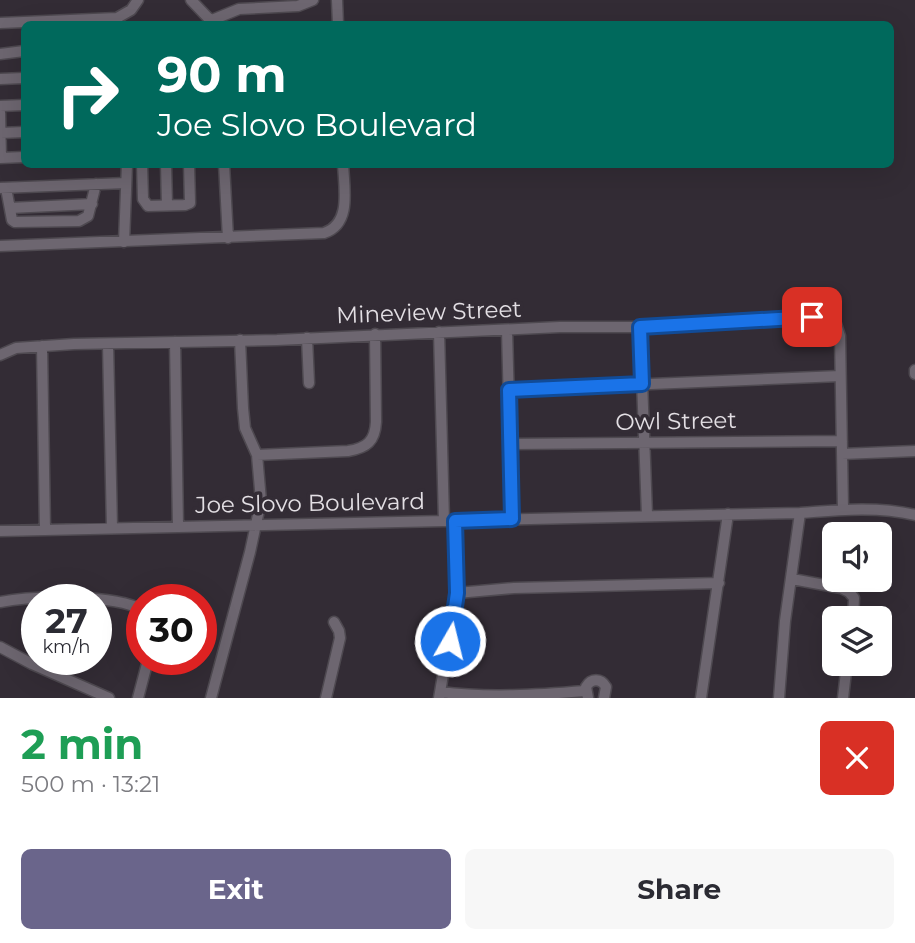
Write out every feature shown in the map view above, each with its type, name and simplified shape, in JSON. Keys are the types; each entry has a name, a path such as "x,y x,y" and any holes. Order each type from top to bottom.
{"street":[{"path":"47,21 117,18 131,10 138,0"},
{"path":"191,0 212,21"},
{"path":"215,21 239,9 298,6 313,0"},
{"path":"337,0 338,21"},
{"path":"0,23 21,22"},
{"path":"0,54 21,51"},
{"path":"0,79 21,78"},
{"path":"21,106 0,109 0,158 21,157"},
{"path":"1,133 21,132"},
{"path":"124,242 127,168"},
{"path":"142,168 145,205 190,203 189,168"},
{"path":"166,168 167,205"},
{"path":"224,168 228,238"},
{"path":"0,246 311,235 331,231 338,224 344,207 343,168"},
{"path":"96,184 88,216 79,221 17,223 12,220 3,188 96,184 126,183"},
{"path":"10,208 92,204"},
{"name":"Mineview Street","path":"0,355 16,348 41,346 640,327 820,316 835,321 838,328 840,376"},
{"path":"640,327 647,515"},
{"path":"507,330 512,519"},
{"path":"439,332 457,593 439,695 586,694 590,682 599,680 606,687 604,698"},
{"path":"257,455 348,451 360,449 370,443 376,430 375,334"},
{"path":"307,338 309,383"},
{"path":"212,698 261,501 257,455 245,428 240,340"},
{"path":"175,342 178,527"},
{"path":"108,344 112,528"},
{"path":"41,346 45,530"},
{"path":"509,390 840,376 843,509"},
{"name":"Owl Street","path":"511,444 842,440"},
{"path":"842,454 915,451"},
{"name":"Joe Slovo Boulevard","path":"0,531 800,513 843,509 893,511 915,515"},
{"path":"779,698 783,634 800,513"},
{"path":"701,698 728,514"},
{"path":"792,579 847,590 854,596 854,606"},
{"path":"457,593 513,588 719,583"},
{"path":"0,602 46,598 95,600 126,605"},
{"path":"326,698 340,638 340,631 334,622"},
{"path":"0,647 108,698"},
{"path":"138,698 144,675"},
{"path":"843,698 846,676"}],"route":[{"path":"450,641 457,593 455,521 512,519 509,390 642,384 640,327 812,317"}]}
